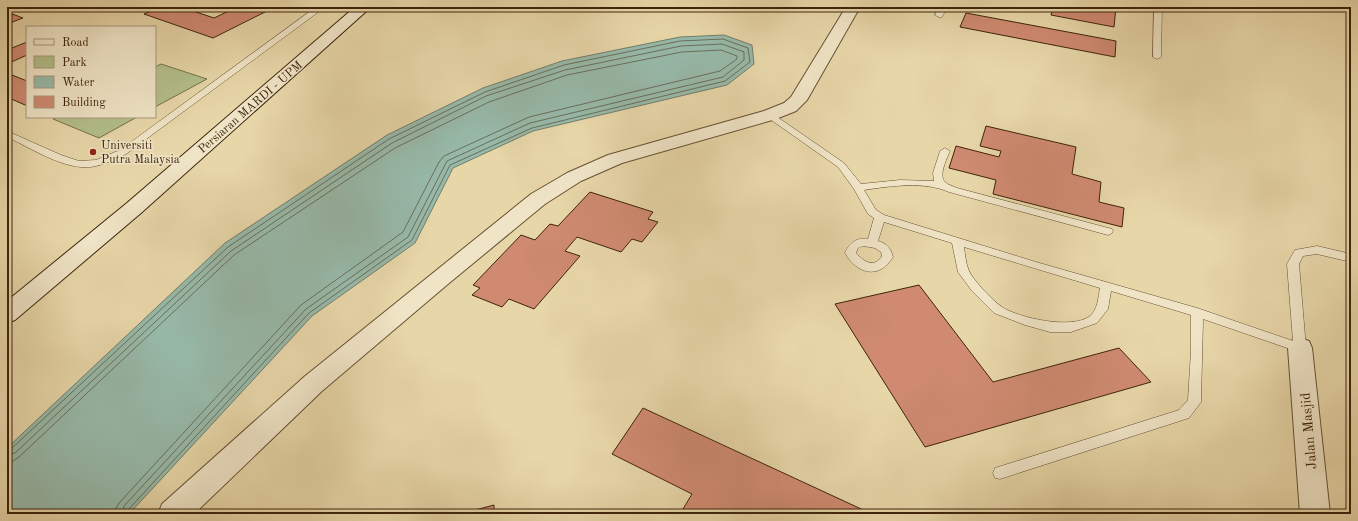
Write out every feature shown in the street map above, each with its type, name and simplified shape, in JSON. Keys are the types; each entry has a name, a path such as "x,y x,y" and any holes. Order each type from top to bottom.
{"street":[{"name":"Persiaran MARDI - UPM","path":"7,314 134,208 364,7"},
{"path":"173,514 313,384 440,278 538,199 574,177 615,159 770,115 790,107 798,100 853,7"},
{"name":"Jalan Masjid","path":"1300,348 1315,514"}],"lane":[{"path":"7,134 64,160 87,164 104,161 123,152 321,7"},
{"path":"940,15 943,7"},
{"path":"1157,57 1158,7"},
{"path":"770,115 841,165 858,188 872,212 880,217 958,242 1197,312 1300,348 1292,264 1299,253 1317,250 1351,258"},
{"path":"942,185 938,180 938,173 945,151"},
{"path":"858,188 883,184 927,183 942,185 953,190 1108,231"},
{"path":"872,242 880,217"},
{"path":"958,242 964,272 976,288 998,310 1025,321 1050,327 1071,327 1093,320 1102,309 1106,286"},
{"path":"1000,473 1184,414 1194,402 1197,351 1197,312"}],"green space":[{"path":"161,64 207,79 156,106 156,66"},
{"path":"55,118 135,118 99,138 53,119"}],"water":[{"path":"724,35 752,45 754,64 727,85 533,131 453,168 415,243 312,316 129,514 7,514 7,448 225,243 387,135 483,88 562,61 680,37"}],"building":[{"path":"161,7 197,7 190,10 214,18 237,7 275,7 213,38 144,14"},
{"path":"1032,7 1116,7 1114,27 1051,15 1052,11"},
{"path":"7,12 23,18 7,24"},
{"path":"966,13 1116,41 1115,57 960,27"},
{"path":"26,42 26,55 7,64 7,50"},
{"path":"7,73 26,81 26,104 7,97"},
{"path":"986,126 1076,147 1072,174 1101,182 1099,202 1124,208 1122,227 993,194 996,180 949,168 956,146 999,157 1001,151 980,146"},
{"path":"590,192 653,212 648,219 658,222 642,242 632,239 621,252 577,237 565,251 580,256 534,309 509,299 502,307 472,295 480,288 473,285 521,235 535,240 550,224 558,226"},
{"path":"919,285 993,382 1119,348 1151,382 925,447 835,304"},
{"path":"643,408 872,514 680,514 692,494 612,454"},
{"path":"494,505 494,514 460,514"}],"place":[{"name":"Universiti Putra Malaysia","path":"93,152"}]}
